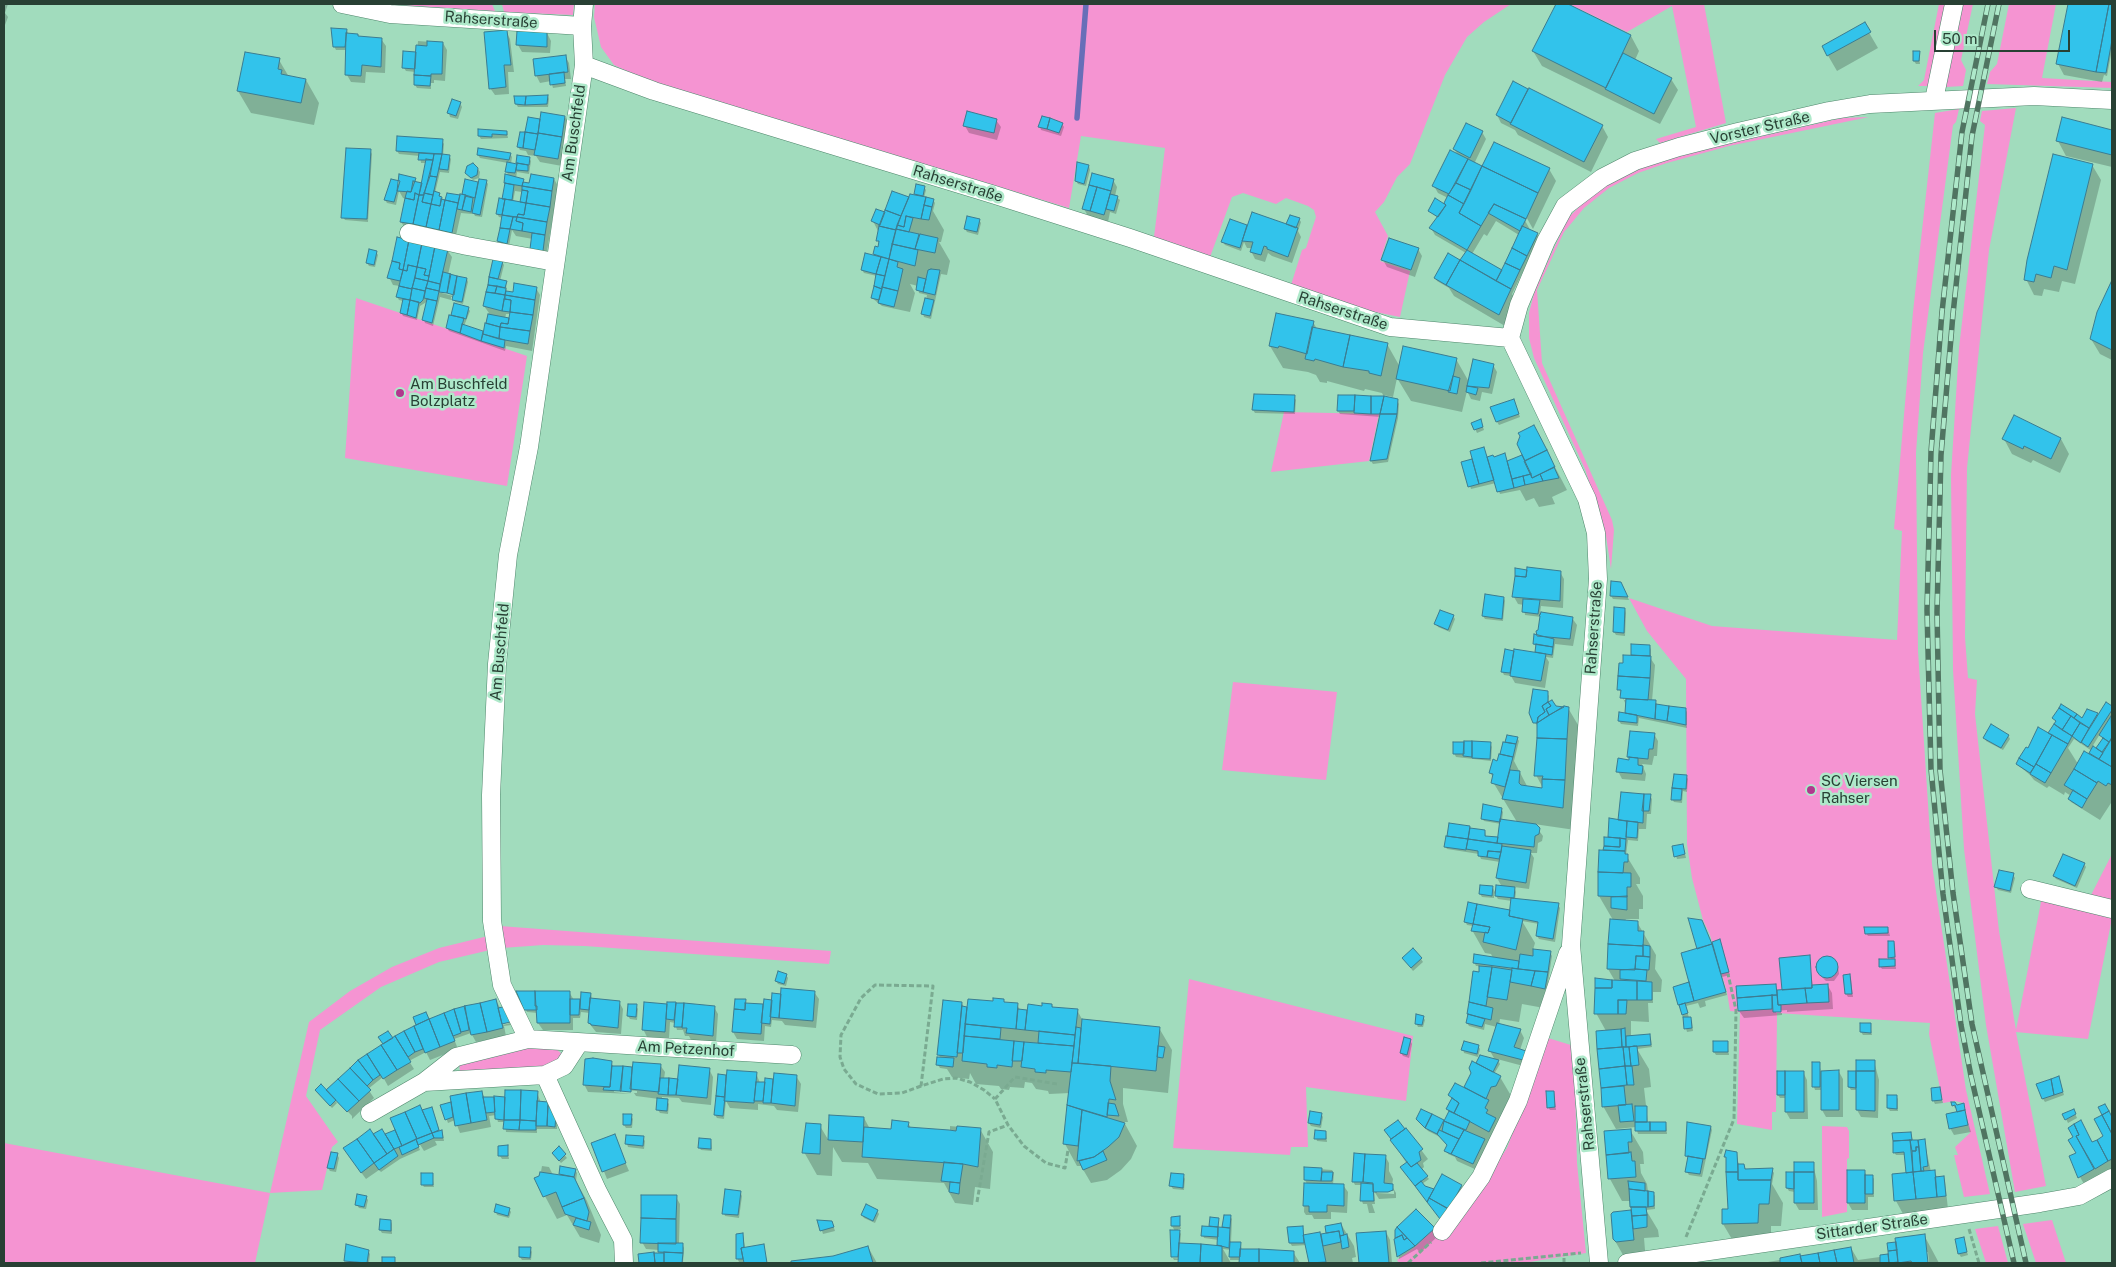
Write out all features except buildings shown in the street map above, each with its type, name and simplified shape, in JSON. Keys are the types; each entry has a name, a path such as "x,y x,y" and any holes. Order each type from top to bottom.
{"street":[{"name":"Rahserstraße","path":"342,4 390,14 582,26"},
{"name":"Am Buschfeld","path":"528,1039 502,985 492,921 491,795 497,664 508,555 528,447 584,65 582,26 584,4"},
{"path":"1934,100 1954,4"},
{"name":"Rahserstraße","path":"584,65 654,91 1130,238 1390,328 1510,338 1586,499 1596,533 1598,579 1571,945 1599,1257"},
{"name":"Vorster Straße","path":"1510,338 1519,304 1546,241 1565,206 1602,178 1635,161 1678,147 1747,130 1870,104 2034,96 2112,100"},
{"path":"409,233 555,262"},
{"path":"2030,889 2112,909"},
{"name":"Rahserstraße","path":"1442,1231 1481,1178 1518,1102 1571,945"},
{"name":"Am Petzenhof","path":"370,1113 424,1082 456,1057 528,1039 792,1055"},
{"name":"Am Petzenhof","path":"424,1082 545,1076 564,1066 579,1043"},
{"path":"545,1076 596,1190 623,1240 624,1263"},
{"name":"Sittarder Straße","path":"1627,1263 2040,1203 2079,1196 2112,1178"}],"path":[{"path":"1680,1256 1734,1119 1736,1010 1728,974"},
{"path":"921,1086 933,986 875,985 861,998 841,1035 840,1057 844,1069 856,1084 878,1094 902,1093 943,1079 956,1078 970,1082 995,1099 1008,1125 1024,1146 1046,1163 1065,1168 1068,1150"},
{"path":"995,1099 1015,1077 1057,1084"},
{"path":"977,1202 989,1132 1008,1125"},
{"path":"1967,1224 1979,1263"},
{"path":"1408,1263 1442,1231"},
{"path":"1481,1263 1564,1256 1599,1257"},
{"path":"1564,1256 1564,1263"}],"shaded area":[{"path":"385,4 492,4 495,11"},
{"path":"502,4 574,4 573,15 504,12"},
{"path":"595,4 1511,4 1484,22 1467,37 1445,75 1410,164 1397,177 1384,202 1375,212 1388,236 1380,261 1410,271 1400,317 1365,310 1291,285 1302,250 1306,248 1316,217 1314,210 1308,206 1286,198 1276,204 1243,193 1232,197 1210,257 1154,237 1165,148 1081,136 1069,208 641,78 614,65 601,47 594,17"},
{"path":"1569,4 1704,4 1726,123 1660,143 1656,139 1696,127 1672,6 1627,32"},
{"path":"1939,4 1947,4 1930,86 1918,86 1924,80"},
{"path":"1961,4 1973,4 1961,60 1966,70 1963,86 1946,87"},
{"path":"2009,4 2056,4 2042,78 2112,82 2112,88 1987,84 1990,72 1997,64"},
{"path":"2016,108 1989,250 1967,468 1965,637 1968,678 1977,680 1975,714 1999,931 2016,1030 2042,897 2112,915 2112,918 2088,1039 2016,1032 2046,1186 2015,1192 1986,1025 1964,849 1953,670 1951,475 1959,348 1985,125 1980,121 1982,111"},
{"path":"1959,109 1956,122 1953,125 1923,353 1916,453 1918,651 1932,865 1966,1090 1990,1194 1964,1197 1954,1155 1958,1155 1955,1147 1970,1133 1964,1103 1955,1101 1943,1103 1929,1034 1930,1023 1777,1013 1776,1112 1772,1112 1772,1130 1737,1124 1740,1012 1730,1011 1727,992 1710,935 1703,920 1692,878 1687,844 1686,679 1647,631 1629,598 1712,626 1897,640 1902,531 1894,529 1913,312 1935,113"},
{"path":"1869,117 1729,146 1638,173 1609,188 1584,208 1564,232 1537,290 1542,363 1612,520 1614,530 1611,569 1606,536 1585,469 1534,358 1529,338 1529,313 1535,290 1568,218 1582,204 1609,184 1637,170 1675,156 1842,118"},
{"path":"356,298 527,356 507,486 345,458"},
{"path":"1284,412 1379,414 1369,461 1271,472"},
{"path":"1233,682 1337,692 1326,780 1222,770"},
{"path":"2112,854 2112,907 2089,899"},
{"path":"500,926 831,951 829,964 585,946 543,945 502,948"},
{"path":"488,936 490,950 439,962 381,987 320,1030 306,1096 338,1142 332,1147 322,1190 270,1193 309,1022 350,991 392,967 439,948"},
{"path":"1189,979 1413,1036 1406,1101 1306,1087 1308,1147 1291,1147 1290,1155 1173,1148"},
{"path":"1548,1038 1574,1046 1577,1163 1586,1253 1523,1263 1399,1263 1397,1260 1415,1247 1435,1228 1449,1236 1507,1148"},
{"path":"525,1047 555,1048 562,1054 559,1063 535,1069 460,1072 459,1061"},
{"path":"1822,1126 1847,1127 1849,1131 1849,1158 1847,1159 1847,1212 1822,1217"},
{"path":"4,1143 270,1193 255,1263 4,1263"},
{"path":"2052,1220 2066,1263 2036,1263 2023,1224"},
{"path":"1998,1226 2008,1263 1986,1263 1975,1229"}],"waterway":[{"path":"1077,118 1086,4"}],"railway":[{"path":"1988,4 1962,132 1942,312 1931,452 1927,610 1931,769 1943,894 1961,1025 2014,1263"},
{"path":"1999,4 1972,136 1953,314 1941,455 1937,612 1940,770 1953,893 1972,1024 2026,1263"}],"place":[{"name":"Am Buschfeld Bolzplatz","path":"400,393"},
{"name":"SC Viersen Rahser","path":"1811,790"}]}
